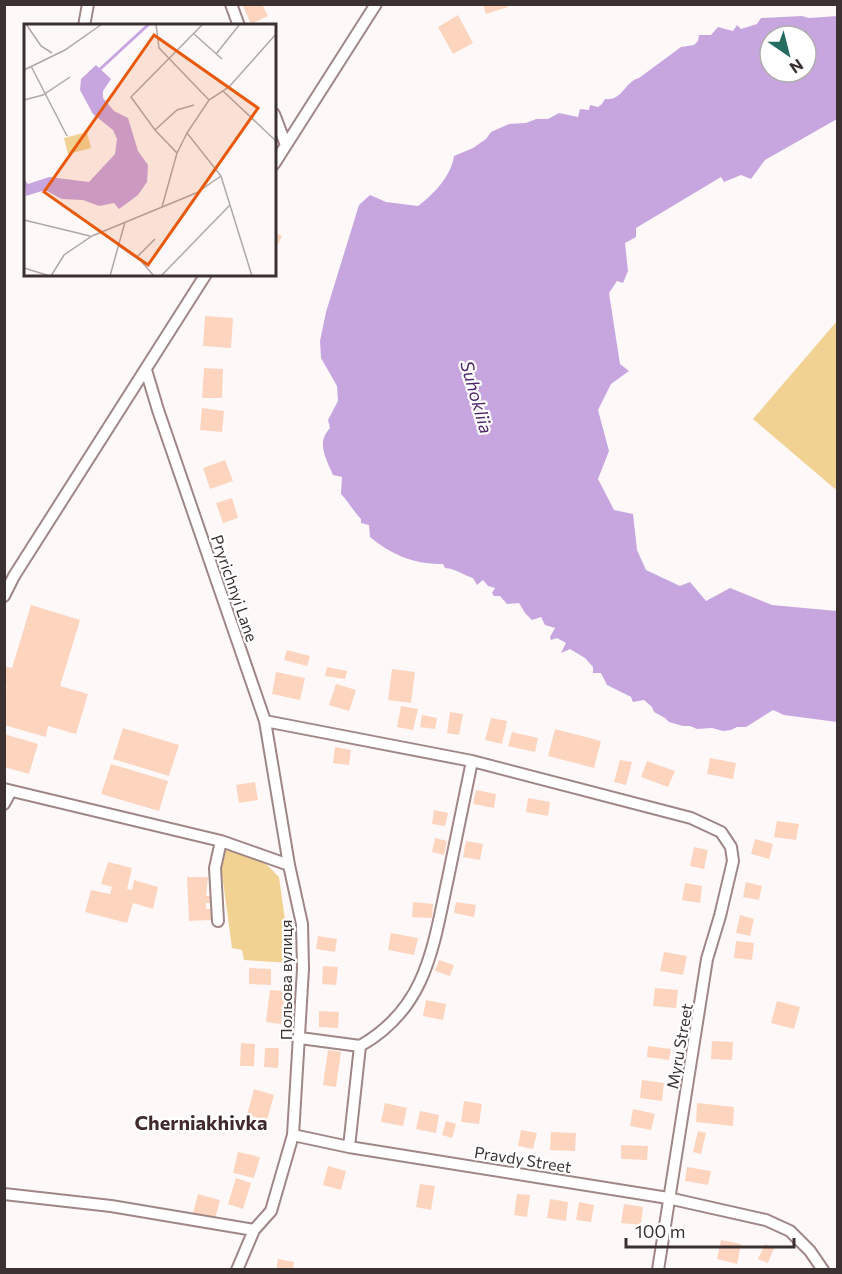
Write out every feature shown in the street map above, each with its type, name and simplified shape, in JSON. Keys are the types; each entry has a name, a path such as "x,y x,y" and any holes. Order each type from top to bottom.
{"street":[{"path":"84,24 88,4"},
{"path":"231,4 238,24"},
{"path":"276,161 376,4"},
{"path":"276,119 286,146"},
{"path":"4,596 14,576 205,276"},
{"name":"Pryrichnyi Lane","path":"146,370 265,721 289,865"},
{"path":"265,721 472,761 431,958 413,996 392,1024 360,1046 300,1038"},
{"name":"Myru Street","path":"472,761 691,818 721,832 731,847 732,861 720,916 707,959 658,1269"},
{"path":"4,804 8,790 221,841 289,865"},
{"path":"218,921 215,868 221,841"},
{"name":"Польова вулиця","path":"237,1269 254,1230 271,1211 293,1135 303,969 302,924 289,865"},
{"path":"349,1147 360,1046"},
{"name":"Pravdy Street","path":"293,1135 349,1147 668,1198 766,1220 790,1231 810,1251 823,1269"},
{"path":"4,1194 111,1206 254,1230"}],"shaded area":[{"path":"837,321 838,486 835,489 753,419"},
{"path":"227,849 240,851 266,864 279,877 291,963 244,960 242,950 232,948 220,859"}],"water":[{"name":"Suhokliia","path":"837,16 837,119 765,160 751,179 741,175 724,182 721,177 636,228 636,237 625,243 628,271 623,283 617,281 609,293 620,364 629,371 611,384 598,410 609,451 598,479 614,510 633,514 637,550 646,570 680,586 690,582 706,601 730,588 772,605 837,611 837,722 784,715 773,710 746,727 723,731 712,728 697,729 669,722 654,712 644,700 633,702 631,697 607,685 601,673 593,673 593,667 585,658 570,649 561,653 566,643 557,638 551,640 550,637 555,628 545,625 541,617 532,620 519,603 507,604 500,596 494,596 492,593 495,588 488,586 483,580 477,585 473,578 445,568 443,564 423,563 404,558 386,549 370,537 369,525 361,523 361,519 341,494 342,477 333,475 325,457 323,445 330,428 328,420 338,401 337,386 321,358 320,341 326,312 359,205 370,195 386,202 418,206 441,184 454,156 473,148 486,139 491,132 509,124 548,119 559,113 578,117 580,109 589,110 590,105 598,107 605,99 616,97 630,83 681,47 694,45 699,35 711,35 718,27 733,31 737,25 741,29 757,24 761,18"}],"building":[{"path":"262,4 268,16 251,24 243,6"},
{"path":"483,4 507,4 508,7 486,14"},
{"path":"458,15 473,43 453,54 438,27"},
{"path":"276,233 282,236 276,248"},
{"path":"205,316 233,318 231,348 203,346"},
{"path":"204,368 223,369 222,398 202,398"},
{"path":"202,408 224,411 222,432 200,430"},
{"path":"225,460 233,481 210,489 203,468"},
{"path":"232,498 238,518 223,523 216,503"},
{"path":"31,605 80,620 60,686 88,694 76,734 48,726 46,737 4,725 4,694 7,686 4,685 4,666 12,668"},
{"path":"287,650 310,656 307,666 284,660"},
{"path":"327,667 347,671 345,679 325,676"},
{"path":"392,669 415,672 411,703 388,700"},
{"path":"276,672 305,678 300,700 272,694"},
{"path":"336,684 356,690 349,711 329,705"},
{"path":"401,706 418,709 413,730 397,727"},
{"path":"450,712 463,714 459,735 447,733"},
{"path":"422,715 437,718 435,729 420,727"},
{"path":"491,718 507,721 502,744 485,740"},
{"path":"123,728 179,745 169,776 113,759"},
{"path":"555,729 601,741 594,768 548,756"},
{"path":"512,732 538,738 535,752 508,746"},
{"path":"4,734 38,744 29,774 4,767"},
{"path":"335,747 351,750 349,765 333,763"},
{"path":"710,758 736,763 733,779 707,774"},
{"path":"620,760 632,762 626,785 614,782"},
{"path":"647,761 675,771 668,787 641,777"},
{"path":"111,764 168,781 159,811 101,794"},
{"path":"255,782 258,800 239,803 236,785"},
{"path":"476,790 496,794 494,808 473,804"},
{"path":"528,798 550,802 548,816 526,812"},
{"path":"434,810 448,813 445,826 432,824"},
{"path":"777,821 799,824 796,840 774,837"},
{"path":"435,838 447,841 444,855 432,852"},
{"path":"755,839 773,844 769,859 751,854"},
{"path":"466,841 483,844 480,860 463,857"},
{"path":"694,847 708,850 704,869 690,866"},
{"path":"108,862 132,868 127,889 132,890 134,880 158,887 153,909 133,903 127,923 85,912 91,890 110,894 112,887 101,884"},
{"path":"187,877 208,877 206,896 211,896 211,903 206,903 206,909 211,909 211,920 189,921"},
{"path":"746,882 762,886 759,900 743,897"},
{"path":"685,883 702,886 700,903 682,900"},
{"path":"413,902 433,904 432,918 412,917"},
{"path":"456,902 476,905 474,917 454,913"},
{"path":"740,915 754,919 750,936 736,933"},
{"path":"391,933 418,938 414,955 388,950"},
{"path":"318,936 337,939 335,952 316,949"},
{"path":"736,941 754,943 752,960 734,958"},
{"path":"664,952 687,956 683,975 660,971"},
{"path":"439,960 454,965 450,976 435,971"},
{"path":"323,966 338,967 336,985 322,984"},
{"path":"249,968 271,969 271,985 249,984"},
{"path":"655,988 678,990 676,1008 653,1006"},
{"path":"270,990 285,991 281,1024 266,1022"},
{"path":"426,1000 446,1004 443,1020 423,1016"},
{"path":"777,1001 800,1007 794,1029 771,1023"},
{"path":"319,1011 339,1012 338,1028 319,1027"},
{"path":"712,1041 733,1042 732,1060 711,1059"},
{"path":"241,1043 255,1044 254,1066 240,1066"},
{"path":"648,1046 671,1049 669,1060 647,1057"},
{"path":"265,1048 279,1048 278,1068 264,1067"},
{"path":"328,1050 341,1052 336,1087 323,1085"},
{"path":"642,1080 664,1083 662,1101 640,1098"},
{"path":"254,1089 274,1095 267,1120 247,1115"},
{"path":"464,1101 482,1104 479,1124 461,1122"},
{"path":"385,1103 407,1108 403,1126 381,1122"},
{"path":"697,1103 734,1107 733,1126 696,1122"},
{"path":"633,1109 655,1114 651,1130 630,1126"},
{"path":"420,1111 439,1115 436,1133 416,1129"},
{"path":"446,1121 456,1124 452,1138 442,1135"},
{"path":"521,1130 537,1133 533,1149 518,1146"},
{"path":"698,1131 706,1133 701,1154 693,1152"},
{"path":"551,1132 576,1133 575,1151 550,1150"},
{"path":"621,1145 648,1146 647,1160 621,1159"},
{"path":"238,1152 260,1157 254,1178 233,1173"},
{"path":"328,1166 346,1171 341,1190 323,1185"},
{"path":"687,1167 711,1171 708,1185 685,1181"},
{"path":"236,1178 251,1183 243,1209 228,1204"},
{"path":"420,1184 435,1186 431,1210 416,1207"},
{"path":"198,1194 220,1200 215,1219 193,1213"},
{"path":"517,1194 530,1195 527,1217 514,1215"},
{"path":"550,1199 568,1202 566,1221 547,1218"},
{"path":"579,1202 594,1205 591,1222 576,1220"},
{"path":"624,1204 643,1207 641,1225 621,1223"},
{"path":"721,1240 741,1244 737,1264 717,1259"},
{"path":"765,1244 774,1248 768,1263 758,1259"},
{"path":"278,1259 294,1262 293,1270 276,1270"}],"district":[{"name":"Cherniakhivka","path":"201,1122"}]}
